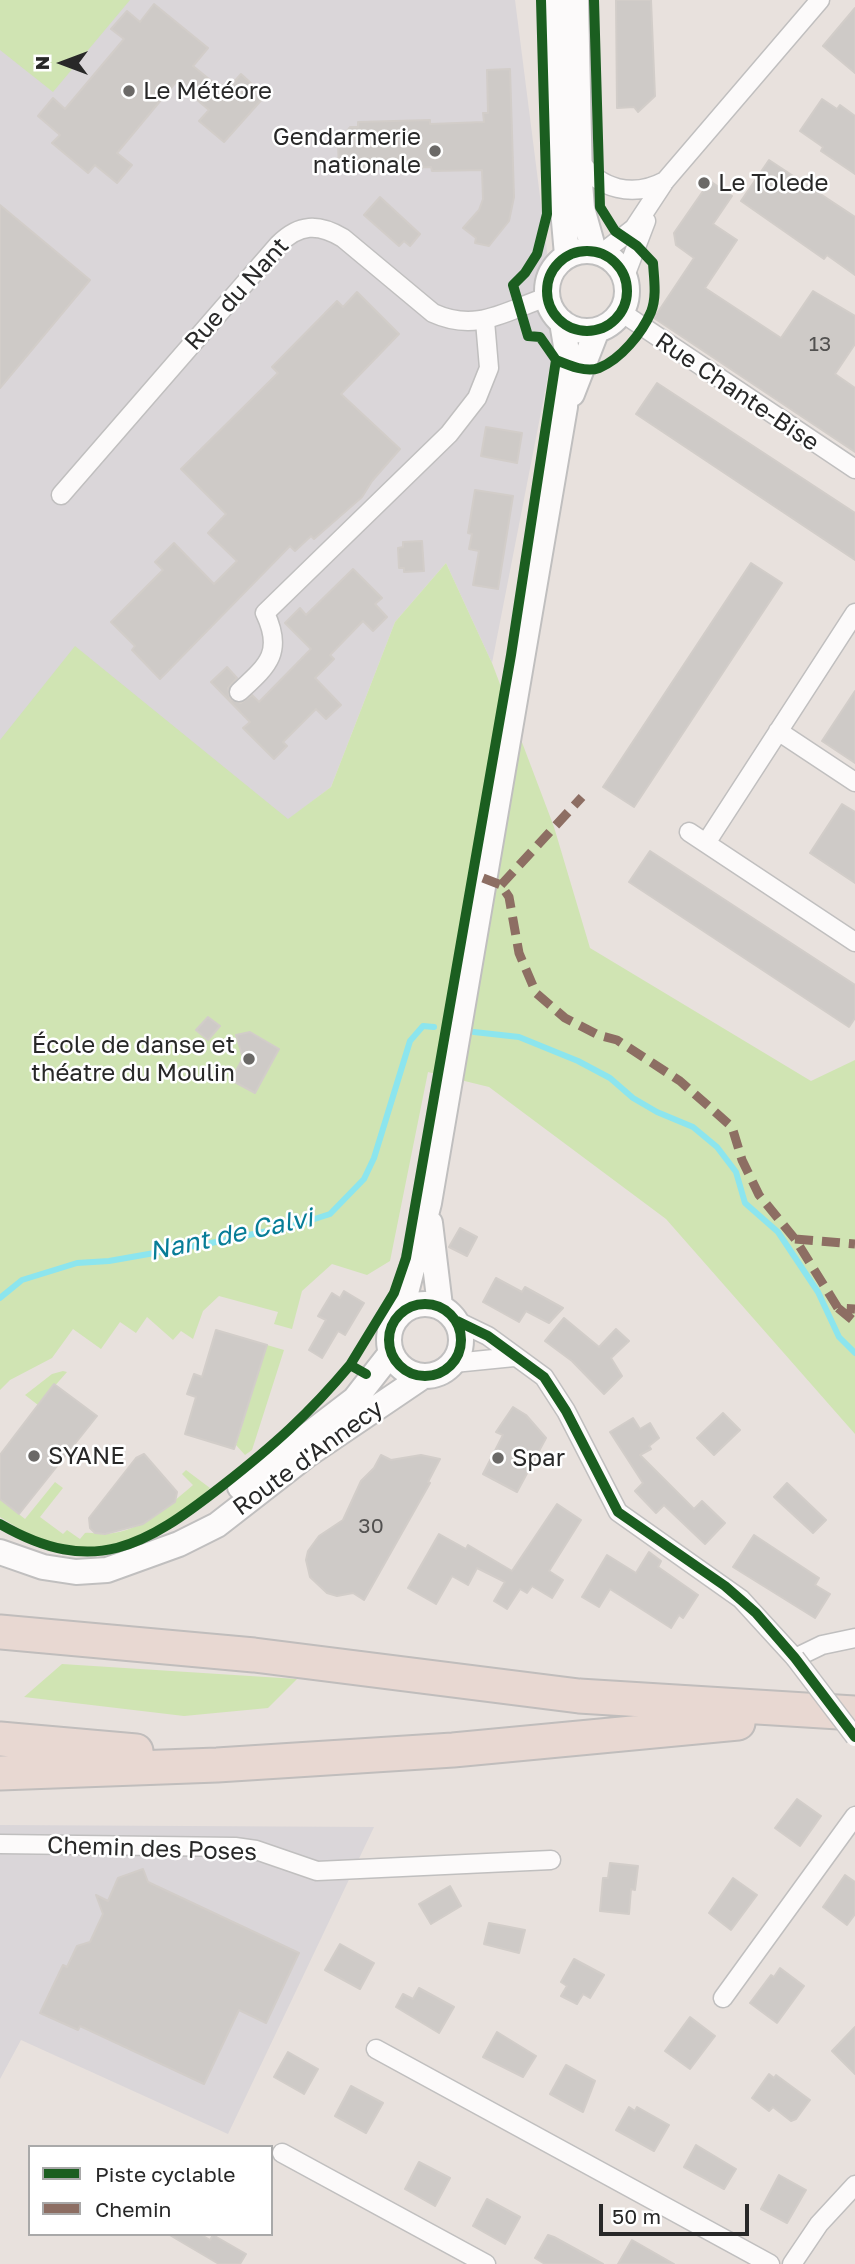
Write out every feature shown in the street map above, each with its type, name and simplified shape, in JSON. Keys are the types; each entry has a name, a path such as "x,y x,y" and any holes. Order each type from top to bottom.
{"highway":[{"path":"0,1632 254,1655 579,1696 855,1715"},
{"path":"0,1773 217,1765 489,1747 702,1725 855,1715"},
{"path":"0,1739 215,1755 384,1753"}],"main road":[{"path":"556,0 561,187 567,255"},
{"path":"576,0 582,208 598,252"},
{"path":"598,252 616,262 625,276 627,294 621,312 613,321 597,330 578,330 562,322 552,311 547,298 551,273 567,255 598,252"},
{"path":"429,1203 433,1273 448,1313 462,1335 461,1349 454,1363 440,1374 422,1377 403,1370 391,1353 388,1339 392,1324 401,1312 429,1203 565,407 568,358 562,322"},
{"path":"565,407 581,376 597,330"},
{"path":"401,1312 419,1304 448,1313"},
{"name":"Route d'Annecy","path":"192,1535 214,1508 355,1399 391,1353"},
{"name":"Route d'Annecy","path":"4,1551 43,1567 76,1572 107,1570 179,1544 192,1535 217,1525 307,1455 422,1377"}],"street":[{"path":"598,252 625,238 665,181 820,0"},
{"path":"579,160 591,175 614,188 640,190 665,181"},
{"path":"625,276 651,204"},
{"name":"Rue du Nant","path":"61,495 279,244 301,228 312,226 329,229 433,313 449,321 485,321 547,298"},
{"name":"Rue Chante-Bise","path":"621,312 855,469"},
{"path":"239,692 271,660 273,641 265,613 439,443 477,398 489,368 485,321"},
{"path":"706,843 855,613"},
{"path":"778,731 855,782"},
{"path":"689,832 855,942"},
{"path":"448,1313 488,1336 514,1357 536,1370 554,1390 618,1512 741,1599 796,1658 855,1737"},
{"path":"454,1363 514,1357"},
{"path":"796,1658 822,1645 855,1638"},
{"path":"723,1998 855,1816"},
{"name":"Chemin des Poses","path":"0,1844 235,1847 257,1850 317,1871 551,1860"},
{"path":"376,2049 770,2264"},
{"path":"282,2153 486,2264"},
{"path":"792,2264 819,2224 855,2185"}],"shaded area":[{"path":"0,0 515,0 557,330 492,663 446,563 395,622 331,787 288,820 0,1134"},
{"path":"0,1825 374,1827 228,2134 21,2040 0,2079"}],"green space":[{"path":"0,0 130,0 53,92 0,50"},
{"path":"446,563 492,663 554,827 590,948 811,1081 855,1060 855,1434 666,1219 489,1087 428,1072 390,1261 367,1275 332,1264 302,1291 292,1329 274,1324 278,1312 219,1296 203,1311 193,1339 181,1331 173,1340 147,1317 136,1333 120,1322 101,1349 73,1329 52,1358 10,1380 0,1390 0,740 75,646 288,819 331,787 395,622"},
{"path":"267,1345 284,1350 252,1450 245,1455 236,1445"},
{"path":"67,1372 38,1405 25,1395 52,1374"},
{"path":"186,1470 210,1488 194,1503 157,1528 113,1544 69,1547 48,1542 0,1517 0,1499 25,1519 55,1482 63,1488 40,1517 63,1534 67,1530 80,1539 85,1533 120,1532 144,1523 193,1485 182,1474"},
{"path":"62,1664 297,1679 268,1708 184,1716 24,1697"}],"building":[{"path":"616,0 651,0 655,96 638,112 634,107 617,108"},
{"name":"Le Météore","path":"154,4 208,48 193,66 225,92 241,74 265,96 224,142 199,121 209,110 176,82 117,153 132,165 117,183 95,165 88,173 52,143 60,135 38,116 53,98 65,109 124,39 111,29 127,11 140,22"},
{"path":"855,8 855,73 823,46"},
{"path":"510,69 514,197 509,221 489,246 475,243 476,238 463,228 479,210 483,199 482,170 432,171 431,167 339,170 338,143 350,127 358,127 358,122 484,122 483,113 488,113 487,70"},
{"path":"822,99 837,109 840,105 855,116 855,174 821,151 823,147 800,131"},
{"path":"769,160 855,217 855,275 827,255 824,259 741,201"},
{"path":"710,181 732,196 713,224 737,240 705,288 781,338 813,291 855,316 855,344 835,374 855,388 855,452 654,318 694,258 676,245 674,233"},
{"path":"380,197 420,234 410,246 404,241 399,246 364,215"},
{"path":"0,205 90,280 0,388"},
{"path":"357,292 399,334 341,394 400,449 362,497 314,539 311,536 295,551 290,546 160,679 132,650 135,646 111,622 163,570 155,562 174,543 214,584 237,561 208,533 226,514 181,469 278,373 272,367 337,301 343,307"},
{"path":"657,383 855,513 855,560 636,414"},
{"path":"486,427 522,433 517,463 481,456"},
{"path":"475,490 513,496 498,589 473,585 479,551 469,549 472,534 468,533"},
{"path":"422,541 424,571 404,572 404,568 399,568 398,548 403,547 403,542"},
{"path":"751,563 782,583 634,807 603,787"},
{"path":"353,569 382,598 375,604 387,617 373,631 363,621 330,655 334,659 315,678 341,705 326,719 316,709 283,742 287,746 274,759 243,728 250,722 211,682 227,667 237,678 228,688 230,699 241,703 252,695 259,702 311,649 285,623 300,608 306,615"},
{"path":"855,691 855,763 822,741"},
{"path":"842,804 855,812 855,883 810,853"},
{"path":"650,851 855,985 855,1018 849,1027 629,882"},
{"path":"208,1017 220,1026 208,1040 196,1030"},
{"path":"250,1032 279,1049 255,1093 231,1080 243,1058 236,1035"},
{"path":"460,1228 477,1237 467,1256 449,1247"},
{"path":"496,1278 522,1292 525,1287 563,1308 549,1323 526,1311 519,1322 483,1302"},
{"path":"344,1291 364,1303 345,1335 338,1331 322,1358 309,1350 326,1320 318,1316 332,1293 340,1298"},
{"path":"564,1318 599,1347 616,1329 629,1341 611,1358 622,1376 604,1394 572,1361 545,1341"},
{"path":"216,1330 267,1345 234,1449 185,1434 196,1397 187,1394 194,1374 202,1377"},
{"name":"SYANE","path":"54,1384 97,1416 19,1514 0,1499 0,1455"},
{"path":"513,1407 526,1415 546,1438 517,1492 483,1474 503,1435 496,1432"},
{"path":"723,1413 740,1430 714,1455 697,1438"},
{"path":"633,1418 640,1429 650,1423 659,1438 649,1446 651,1449 640,1455 694,1509 702,1501 725,1523 705,1544 664,1505 656,1513 635,1491 643,1483 610,1432"},
{"path":"144,1454 177,1492 175,1502 143,1524 105,1534 95,1533 90,1528 89,1518 136,1458"},
{"path":"381,1455 391,1460 421,1455 440,1459 428,1482 430,1483 364,1600 353,1593 337,1596 327,1593 310,1577 306,1560 308,1551 319,1536 343,1520 361,1481 374,1468"},
{"path":"787,1483 826,1520 813,1533 774,1497"},
{"path":"557,1504 581,1520 549,1571 563,1580 552,1598 532,1586 527,1593 520,1589 507,1609 494,1601 505,1582 477,1568 468,1585 452,1576 436,1604 408,1588 439,1534 466,1549 468,1545 512,1571"},
{"path":"754,1535 819,1578 815,1585 830,1594 815,1618 733,1567"},
{"path":"649,1552 661,1561 658,1567 698,1595 683,1618 679,1615 671,1628 610,1589 599,1607 582,1597 607,1555 636,1573"},
{"path":"797,1799 821,1816 800,1846 775,1828"},
{"path":"610,1863 638,1866 635,1890 631,1889 629,1914 600,1911 603,1878 608,1878"},
{"path":"143,1869 148,1882 299,1953 266,2023 239,2010 204,2084 80,2026 78,2030 40,2013 63,1965 67,1967 77,1946 90,1942 103,1914 96,1895 108,1901 118,1878"},
{"path":"845,1875 855,1882 855,1914 847,1925 823,1907"},
{"path":"733,1878 757,1895 731,1930 709,1913"},
{"path":"450,1886 461,1906 431,1924 419,1904"},
{"path":"489,1923 525,1930 519,1953 484,1944"},
{"path":"340,1944 374,1963 360,1989 325,1970"},
{"path":"574,1959 604,1975 590,1998 583,1994 577,2004 561,1996 567,1986 561,1982"},
{"path":"780,1968 804,1986 777,2023 750,2003 771,1975 774,1977"},
{"path":"419,1988 454,2007 439,2033 396,2007 403,1994 413,1999"},
{"path":"690,2017 715,2036 690,2069 665,2051"},
{"path":"855,2027 855,2074 832,2051"},
{"path":"497,2032 536,2056 523,2077 483,2057"},
{"path":"288,2052 318,2069 304,2094 274,2077"},
{"path":"566,2065 595,2081 583,2112 550,2094"},
{"path":"769,2074 774,2078 776,2075 810,2100 796,2119 791,2121 773,2107 769,2111 752,2098"},
{"path":"351,2086 383,2103 366,2133 335,2116"},
{"path":"629,2107 635,2111 637,2107 669,2125 654,2151 616,2130"},
{"path":"696,2145 736,2169 724,2189 684,2167"},
{"path":"419,2162 450,2178 435,2206 405,2189"},
{"path":"779,2175 806,2190 787,2223 761,2209"},
{"path":"487,2199 520,2217 505,2244 473,2226"},
{"path":"548,2235 603,2264 545,2264 535,2258"},
{"path":"171,2236 203,2236 210,2240 215,2236 246,2254 240,2264 219,2264"},
{"path":"632,2240 674,2264 618,2264"}],"waterway":[{"name":"Nant de Calvi","path":"0,1298 22,1280 77,1263 109,1261 211,1243 296,1225 330,1214 364,1179 374,1158 410,1041 423,1026 434,1027"},
{"name":"Nant de Calvi","path":"474,1032 519,1037 578,1061 610,1078 633,1098 657,1112 693,1127 717,1147 736,1172 745,1203 778,1232 818,1292 839,1337 855,1353"}],"marked path":[{"path":"501,885 582,797"},
{"path":"483,878 501,885 509,897 519,953 536,993 565,1018 598,1035 617,1040 680,1081 732,1127 742,1160 759,1195 795,1239 838,1308 855,1309"},
{"path":"795,1239 855,1244"},
{"path":"838,1308 855,1322"}],"cycle path":[{"path":"350,1365 394,1293 406,1258 511,655 556,360 540,337 528,336 513,285 525,273 537,254 547,214 541,0"},
{"path":"556,360 588,370 607,364 623,352 636,337 651,312 654,300 653,263 637,246 615,231 600,207 594,0"},
{"path":"587,251 602,254 615,263 624,276 627,291 624,306 615,319 602,328 587,331 572,328 559,319 550,306 547,291 550,276 559,263 572,254 587,251"},
{"path":"432,1304 451,1314 459,1326 461,1340 459,1354 451,1366 439,1374 418,1376 399,1366 391,1354 389,1333 399,1314 411,1306 432,1304"},
{"path":"457,1321 488,1336 544,1377 566,1411 618,1512 725,1586 756,1613 795,1658 855,1737"},
{"path":"0,1524 33,1540 64,1549 91,1552 117,1548 143,1539 194,1507 258,1457 290,1429 350,1365 366,1374"}],"place":[{"name":"Le Météore","path":"129,91"},
{"name":"Gendarmerie nationale","path":"435,151"},
{"name":"Le Tolede","path":"704,183"},
{"name":"École de danse et théatre du Moulin","path":"249,1059"},
{"name":"SYANE","path":"34,1456"},
{"name":"Spar","path":"498,1458"}]}
